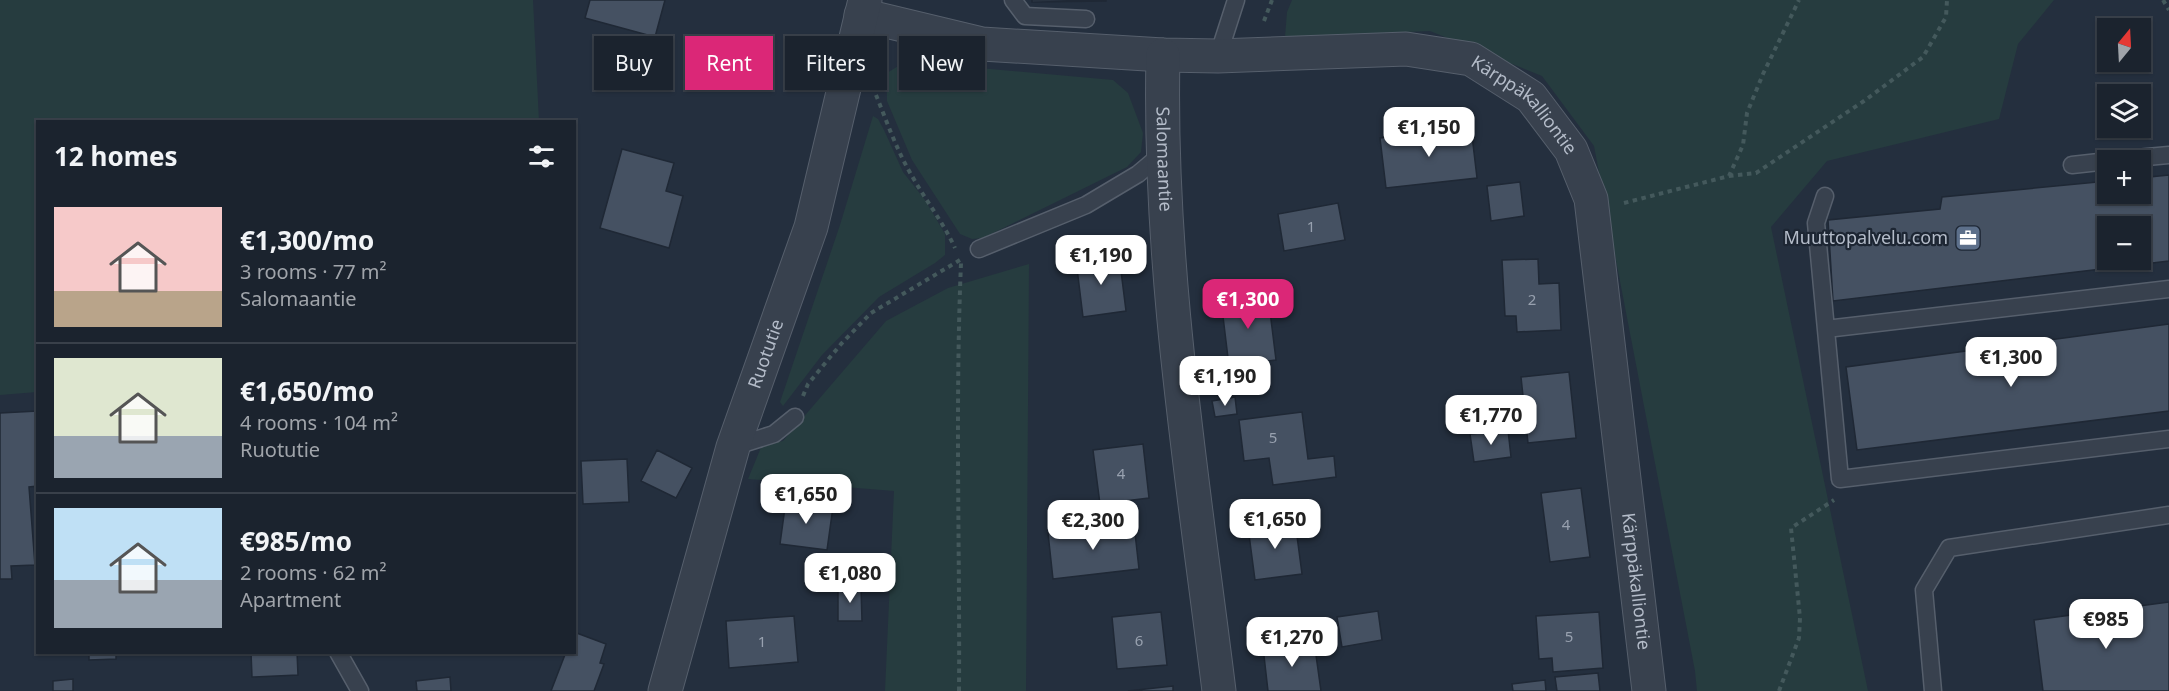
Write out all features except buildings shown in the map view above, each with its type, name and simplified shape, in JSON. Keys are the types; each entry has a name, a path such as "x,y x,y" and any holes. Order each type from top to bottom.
{"street":[{"name":"Kärppäkalliontie","path":"863,7 982,44 1218,56 1406,49 1471,58 1531,97 1571,150 1591,199 1649,691"},
{"name":"Ruotutie","path":"665,691 733,447 811,227 863,7"},
{"name":"Salomaantie","path":"1163,55 1164,152 1172,309 1218,691"}],"lane":[{"path":"1013,0 1025,16 1086,19"},
{"path":"1218,56 1236,0"},
{"path":"979,249 1086,205 1138,174 1164,152"},
{"path":"2151,157 2169,155"},
{"path":"2072,165 2097,162"},
{"path":"1825,196 1816,223 1840,479 2169,439"},
{"path":"1826,329 2169,289"},
{"path":"733,447 774,434 795,417"},
{"path":"1933,691 1924,590 1949,548 2169,515"},
{"path":"339,654 360,691"}],"path":[{"path":"1729,176 1743,145 1747,112 1762,74 1799,0"},
{"path":"1617,204 1729,176 1756,173 1864,101 1923,57 1946,17 1947,0"},
{"path":"2163,0 2169,10"},
{"path":"875,90 888,126 912,176 944,225 961,259 957,341 960,691"},
{"path":"795,417 808,384 841,344 871,313 961,259"},
{"path":"1779,691 1799,638 1800,618 1791,528 1843,494"}],"green space":[{"path":"0,0 533,0 539,120 36,120 36,392 0,395"},
{"path":"1292,0 2054,0 2018,44 1999,119 1827,161 1771,227 1868,691 1697,691 1594,146 1542,76 1430,31 1285,37 1287,12"},
{"path":"899,66 899,90 985,90 985,69 1113,80 1128,93 1143,133 1141,152 1127,167 983,238 972,239 960,234 912,160 887,101 887,73"},
{"path":"873,116 878,119 884,130 903,172 925,200 945,234 945,255 879,297 822,355 783,406 780,402 840,225"},
{"path":"1029,264 1026,691 885,691 894,491 748,479 762,445 783,441 886,321 948,288"}],"place":[{"name":"Muuttopalvelu.com","path":"1968,238"}]}
